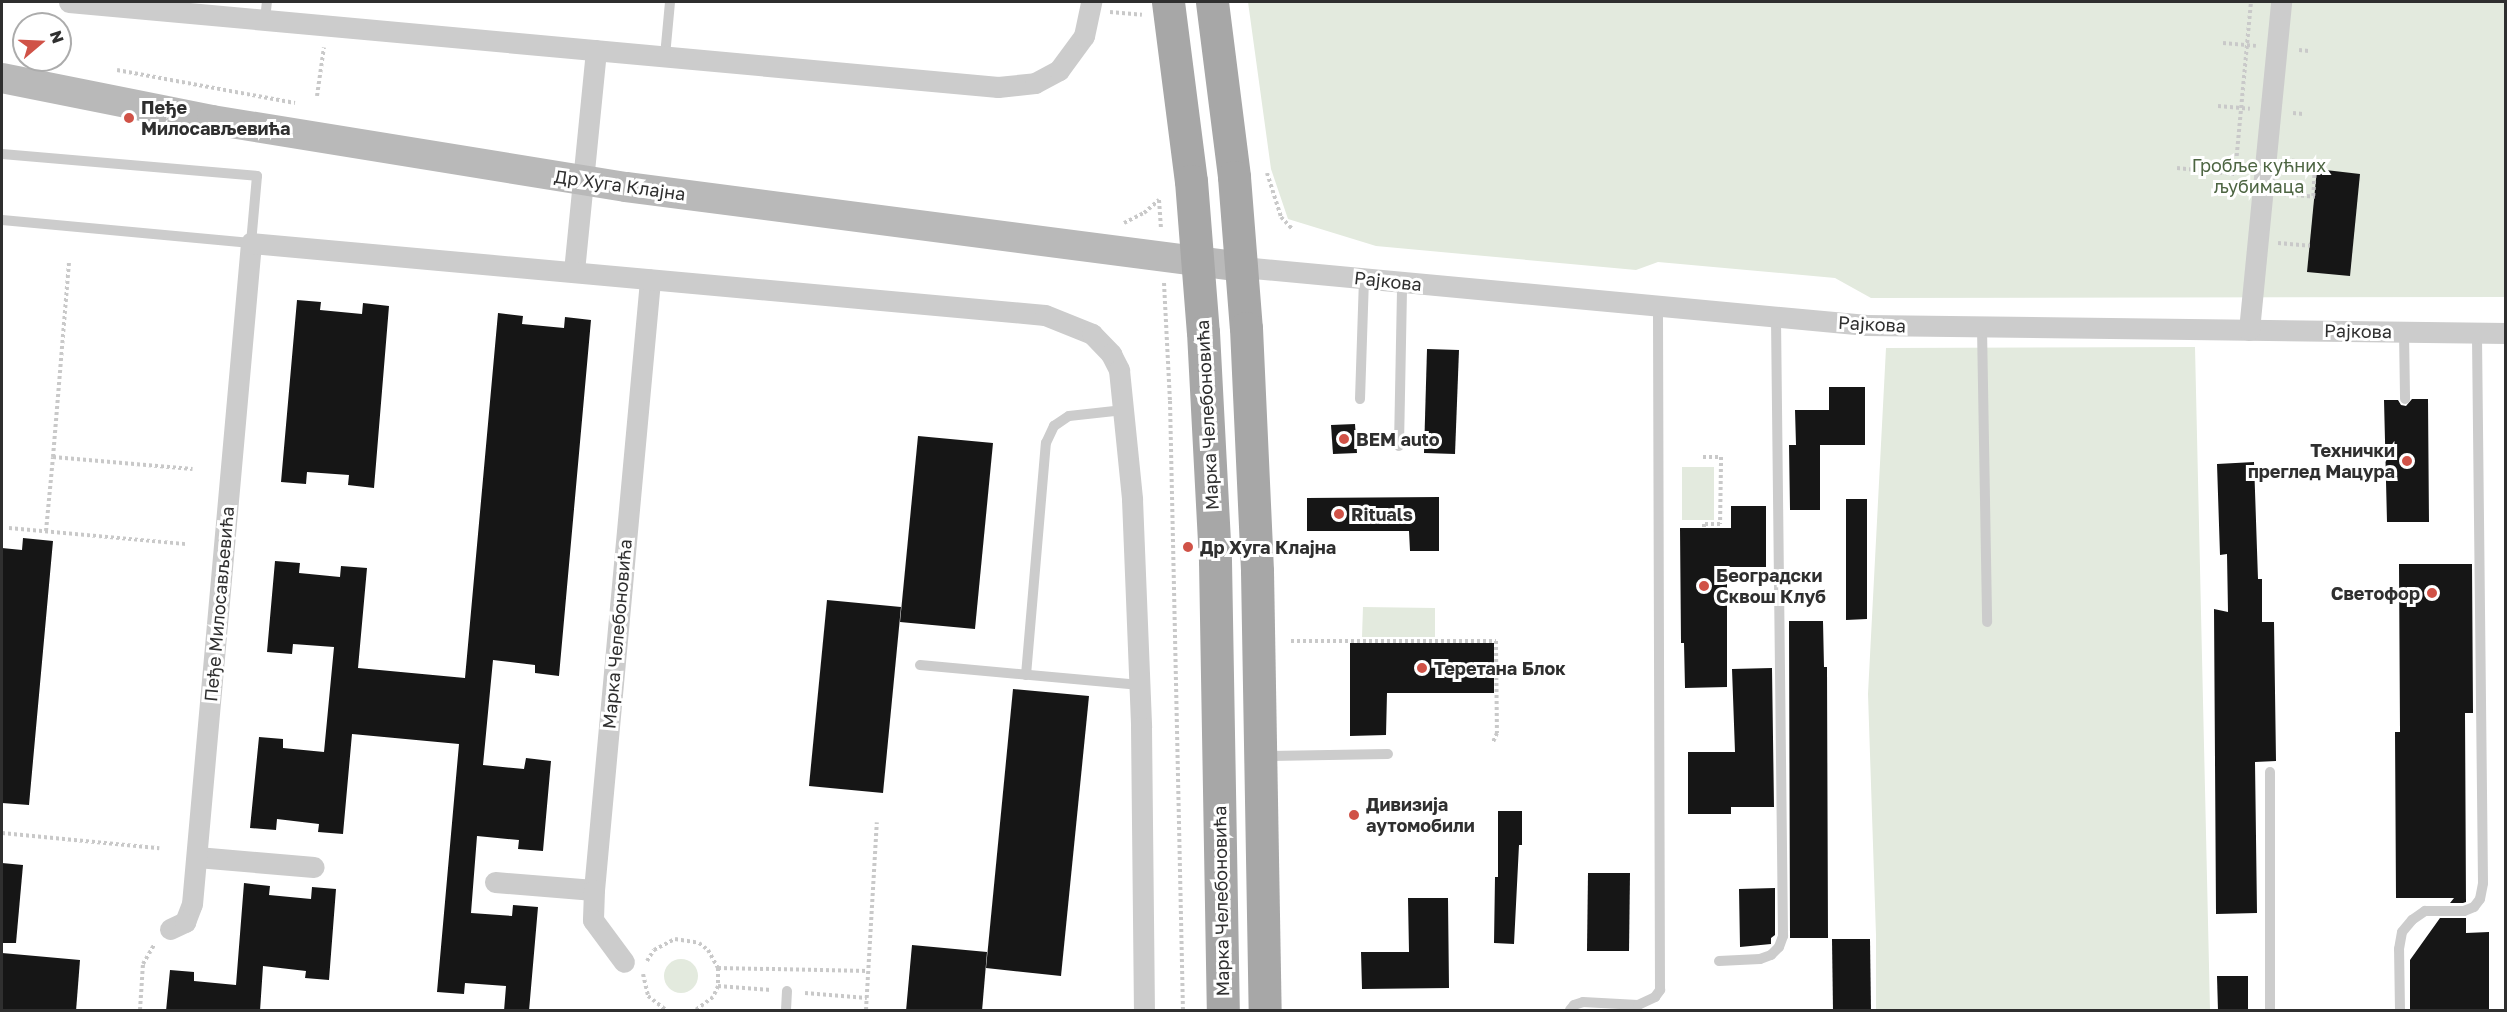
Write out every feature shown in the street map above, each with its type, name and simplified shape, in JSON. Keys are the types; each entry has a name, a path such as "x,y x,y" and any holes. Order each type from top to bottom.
{"main road":[{"path":"1212,2 1242,267 1257,572 1265,1011"},
{"name":"Марка Челебоновића","path":"1160,9 1199,261 1215,561 1222,1011"},
{"name":"Др Хуга Клајна","path":"2,78 212,120 584,180 1242,267"}],"street":[{"path":"69,2 266,11 327,26 1008,86 1035,83 1059,70 1084,36 1090,6"},
{"path":"2249,330 2281,2"},
{"path":"574,271 596,50"},
{"path":"251,243 1045,315 1092,334 1111,354 1119,370 1125,410 1132,499 1140,685 1144,1011"},
{"name":"Пеђе Милосављевића","path":"170,929 185,922 192,904 251,243"},
{"name":"Рајкова","path":"1242,267 1866,325 2505,334"},
{"name":"Марка Челебоновића","path":"624,962 593,920 594,890 650,280"},
{"path":"197,857 314,867"},
{"path":"495,882 594,890"}],"lane":[{"path":"664,56 670,2"},
{"path":"2,154 257,176 251,243 2,220"},
{"path":"1360,399 1364,279"},
{"path":"1399,446 1402,283"},
{"path":"1569,1011 1574,1005 1583,1002 1638,1005 1655,997 1660,990 1658,307"},
{"path":"1719,961 1760,959 1771,956 1779,947 1783,936 1776,316"},
{"path":"1982,328 1987,622"},
{"path":"2404,332 2405,399"},
{"path":"2400,1011 2399,949 2402,932 2412,920 2425,911 2464,911 2474,907 2480,899 2483,883 2477,333"},
{"path":"1026,675 1046,443 1054,426 1069,416 1125,410"},
{"path":"920,665 1140,685"},
{"path":"1261,756 1388,754"},
{"path":"2270,772 2270,1011"},
{"path":"786,1011 787,991"}],"path":[{"path":"2176,168 2235,174 2251,2"},
{"path":"1090,6 1160,9"},
{"path":"317,96 327,26"},
{"path":"107,69 306,105"},
{"path":"2313,196 2315,163"},
{"path":"1266,173 1281,218 1292,229"},
{"path":"1114,224 1126,222 1144,213 1159,200"},
{"path":"46,531 69,261"},
{"path":"1165,301 1170,401 1183,1011"},
{"path":"53,457 192,469"},
{"path":"1703,458 1721,458 1720,524 1704,524 1704,528"},
{"path":"9,528 186,544"},
{"path":"1291,641 1496,641 1497,733 1493,741"},
{"path":"866,1011 877,822"},
{"path":"2,833 159,848"},
{"path":"140,1011 143,964 154,946 170,929"},
{"path":"666,1011 648,996 644,984 645,966 654,950 675,939 687,939 708,950 718,968 718,986 713,997 696,1011"},
{"path":"718,968 868,971"}],"green space":[{"name":"Гробље кућних љубимаца","path":"1248,2 2505,2 2505,297 1871,298 1835,278 1658,262 1636,270 1376,246 1288,219 1271,169"},
{"path":"2195,347 2210,1010 1876,1010 1876,935 1868,694 1886,348"},
{"path":"1682,467 1714,467 1714,520 1682,520"},
{"path":"1363,607 1435,608 1435,637 1362,637"},
{"path":"681,959 693,964 698,976 693,988 681,993 669,988 664,976 669,964"}],"building":[{"path":"2317,169 2360,174 2350,276 2307,272"},
{"path":"297,300 321,302 320,310 362,314 363,303 389,306 374,488 348,485 349,475 307,472 306,484 281,482"},
{"path":"498,313 523,316 522,324 564,328 565,317 591,320 559,676 535,673 535,665 493,660 483,765 524,769 526,758 551,761 543,851 518,849 519,840 477,836 471,913 512,916 513,905 538,907 529,1011 504,1011 506,986 465,983 464,994 437,992 459,744 352,734 343,834 318,832 319,824 277,819 276,830 250,828 259,737 283,739 283,748 324,752 334,647 293,644 292,654 267,652 275,561 300,563 299,573 340,577 341,566 367,568 358,668 465,678"},
{"path":"1427,349 1459,350 1455,454 1424,453"},
{"path":"1829,387 1865,387 1865,445 1820,445 1820,510 1790,510 1789,445 1796,445 1795,410 1829,410"},
{"name":"Технички преглед Мацура","path":"2412,399 2428,399 2429,522 2387,522 2384,400 2398,400 2401,405 2406,406"},
{"name":"BEM auto","path":"1355,424 1357,453 1333,454 1331,425"},
{"path":"918,436 993,443 975,629 900,622"},
{"path":"2254,462 2258,579 2262,579 2262,622 2274,622 2276,761 2255,762 2257,913 2216,914 2214,609 2228,612 2227,554 2220,555 2217,464"},
{"path":"1439,497 1439,551 1410,551 1409,531 1307,531 1307,498"},
{"path":"1846,499 1867,499 1867,619 1846,620"},
{"path":"1731,506 1766,506 1766,567 1727,567 1727,687 1685,688 1684,643 1681,643 1680,528 1731,528"},
{"path":"23,538 53,541 29,805 2,803 2,548 22,550"},
{"path":"2399,564 2472,564 2473,713 2465,713 2466,902 2463,903 2450,903 2454,898 2396,898 2395,732 2400,732"},
{"path":"827,600 901,607 883,793 809,786"},
{"path":"1789,621 1823,621 1824,667 1827,667 1828,938 1790,938"},
{"name":"Теретана Блок","path":"1350,643 1494,643 1494,693 1387,693 1386,735 1350,736"},
{"path":"1772,668 1774,807 1731,807 1731,814 1688,814 1688,752 1735,752 1732,669"},
{"path":"1013,689 1089,696 1061,976 986,968"},
{"path":"1498,811 1522,811 1522,845 1519,845 1514,944 1494,943 1495,877 1498,877"},
{"path":"2,863 23,865 16,943 2,943"},
{"path":"1588,873 1630,873 1629,951 1587,951"},
{"path":"244,883 270,886 269,895 311,899 312,887 336,889 329,980 305,978 306,971 263,966 260,1011 166,1011 170,970 194,972 194,981 236,985"},
{"path":"1775,888 1775,935 1771,938 1771,944 1740,947 1739,889"},
{"path":"1408,898 1448,898 1449,988 1362,989 1361,952 1409,952"},
{"path":"2440,918 2466,918 2466,933 2489,932 2489,1011 2410,1011 2410,960"},
{"path":"1832,939 1870,939 1871,1011 1833,1011"},
{"path":"912,945 987,952 982,1011 906,1011"},
{"path":"2,953 80,960 76,1011 2,1011"},
{"path":"2217,976 2248,976 2248,1011 2218,1011"}],"place":[{"name":"Пеђе Милосављевића","path":"129,118"},
{"name":"BEM auto","path":"1344,439"},
{"name":"Технички преглед Мацура","path":"2407,461"},
{"name":"Rituals","path":"1339,514"},
{"name":"Др Хуга Клајна","path":"1188,547"},
{"name":"Београдски Сквош Клуб","path":"1704,586"},
{"name":"Светофор","path":"2432,593"},
{"name":"Теретана Блок","path":"1422,668"},
{"name":"Дивизија аутомобили","path":"1354,815"}]}
